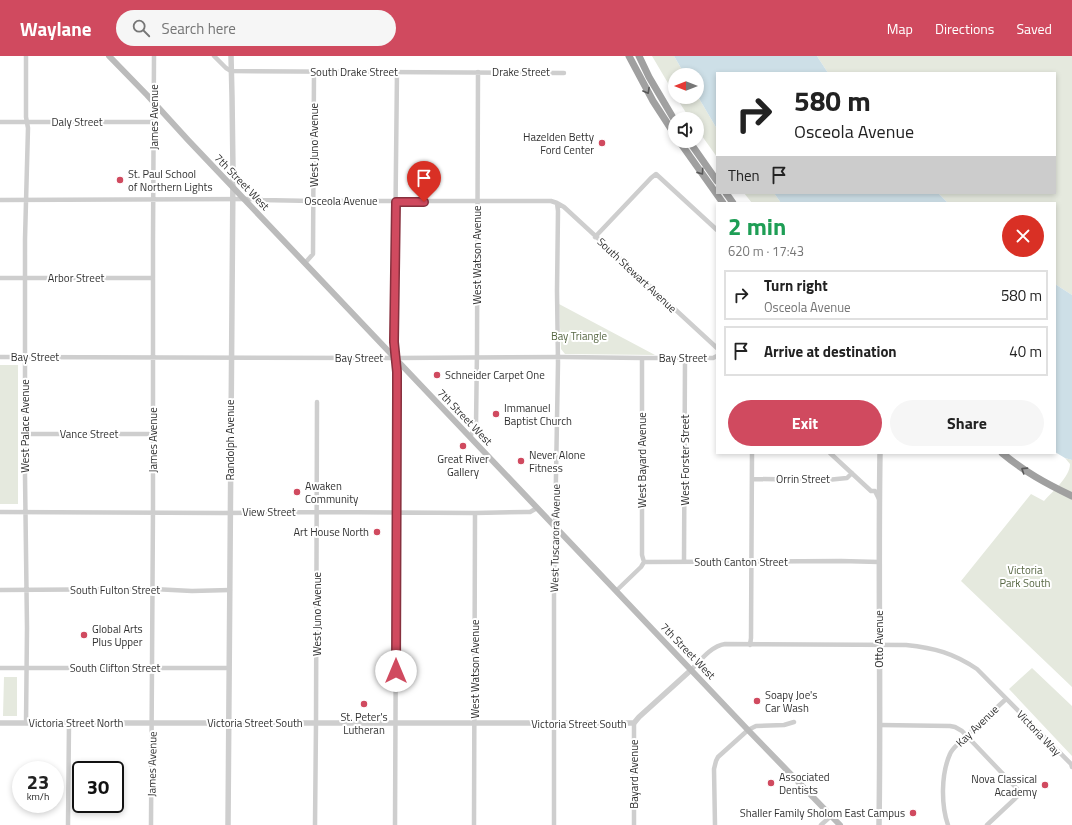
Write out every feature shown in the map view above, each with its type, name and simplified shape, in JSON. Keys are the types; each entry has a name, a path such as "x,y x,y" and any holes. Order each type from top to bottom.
{"highway":[{"path":"629,56 653,101 668,124"},
{"path":"639,56 670,112"},
{"path":"684,148 716,193"},
{"path":"694,148 716,180"},
{"path":"1003,454 1018,466 1047,484 1072,496"}],"main road":[{"name":"7th Street West","path":"109,56 147,95 189,142 246,200 537,508 840,825"}],"street":[{"name":"West Palace Avenue","path":"26,56 26,723"},
{"name":"James Avenue","path":"151,825 153,723 154,56"},
{"path":"214,56 231,71"},
{"name":"Randolph Avenue","path":"228,825 232,200 232,109 230,56"},
{"name":"South Drake Street","path":"231,71 478,72"},
{"name":"West Juno Avenue","path":"305,263 313,254 314,71"},
{"path":"395,825 397,372 394,342 397,72"},
{"name":"Drake Street","path":"478,72 564,73"},
{"name":"West Watson Avenue","path":"470,437 476,425 478,72"},
{"name":"Daly Street","path":"0,122 154,122"},
{"path":"595,237 656,174 716,229"},
{"name":"Osceola Avenue","path":"232,200 259,199 396,202 477,201 557,203"},
{"path":"0,200 232,200"},
{"name":"South Stewart Avenue","path":"557,203 564,207 716,347"},
{"name":"West Tuscarora Avenue","path":"554,825 554,589 558,357 557,203"},
{"name":"Arbor Street","path":"0,278 153,278"},
{"name":"Bay Street","path":"0,357 713,358 716,356"},
{"name":"West Bayard Avenue","path":"642,358 642,554 644,562"},
{"name":"West Forster Street","path":"684,562 685,358"},
{"name":"West Juno Avenue","path":"315,825 317,402"},
{"name":"Vance Street","path":"25,434 153,434"},
{"path":"750,644 752,638 752,454"},
{"path":"831,454 871,491 875,492 880,500"},
{"name":"Otto Avenue","path":"879,825 880,454"},
{"name":"Orrin Street","path":"752,479 827,480 847,478 852,473"},
{"name":"View Street","path":"0,512 475,513 530,512 537,508"},
{"name":"West Watson Avenue","path":"474,825 475,513"},
{"path":"616,591 641,567 644,562"},
{"name":"South Canton Street","path":"644,562 879,562"},
{"name":"South Fulton Street","path":"0,590 230,590"},
{"name":"Victoria Street South","path":"153,723 634,723 711,651 721,645 750,644 879,645 929,648 964,660 977,670 1006,698"},
{"name":"South Clifton Street","path":"0,668 229,668"},
{"name":"Kay Avenue","path":"948,825 945,815 943,791 949,756 952,750 966,735 1006,698"},
{"name":"Victoria Way","path":"1006,698 1072,767"},
{"path":"715,825 714,769 718,757 748,730 756,726 784,725 794,722"},
{"name":"Victoria Street North","path":"0,723 153,723"},
{"path":"68,825 69,723"},
{"name":"Bayard Avenue","path":"634,723 634,825"},
{"path":"880,725 950,726 959,729 966,735 1021,793 987,825"},
{"path":"821,825 831,816"}],"green space":[{"path":"652,56 674,56 681,68 668,68 668,83"},
{"path":"817,56 1072,56 1072,295 1056,285 1056,202 947,202 939,194 1056,194 1056,72 827,72"},
{"path":"680,104 702,104 716,127 716,156 704,139 704,112 686,112"},
{"path":"745,194 775,194 780,202 751,202"},
{"name":"Bay Triangle","path":"559,304 655,355 565,354 561,349"},
{"path":"0,365 18,365 18,504 0,504"},
{"name":"Victoria Park South","path":"1065,458 1072,460 1072,687 961,581 1031,494 1044,501 1060,484 1067,474 1070,464"},
{"path":"1032,668 1072,706 1072,756 1009,689"},
{"path":"4,677 17,677 17,716 3,716"}],"shaded area":[{"path":"674,56 817,56 827,72 716,72 716,127 702,104 704,104 704,68 681,68"},
{"path":"775,194 939,194 947,202 780,202"},
{"path":"1056,285 1072,295 1072,460 1056,453"}],"place":[{"name":"Hazelden Betty Ford Center","path":"602,143"},
{"name":"St. Paul School of Northern Lights","path":"120,180"},
{"name":"Schneider Carpet One","path":"437,375"},
{"name":"Immanuel Baptist Church","path":"496,414"},
{"name":"Great River Gallery","path":"463,446"},
{"name":"Never Alone Fitness","path":"521,461"},
{"name":"Awaken Community","path":"297,492"},
{"name":"Art House North","path":"377,532"},
{"name":"Global Arts Plus Upper","path":"84,635"},
{"name":"Soapy Joe's Car Wash","path":"757,701"},
{"name":"St. Peter's Lutheran","path":"364,704"},
{"name":"Associated Dentists","path":"771,783"},
{"name":"Nova Classical Academy","path":"1045,785"},
{"name":"Shaller Family Sholom East Campus","path":"913,813"}],"route":[{"path":"396,671 397,372 394,342 396,202 424,202"}]}
